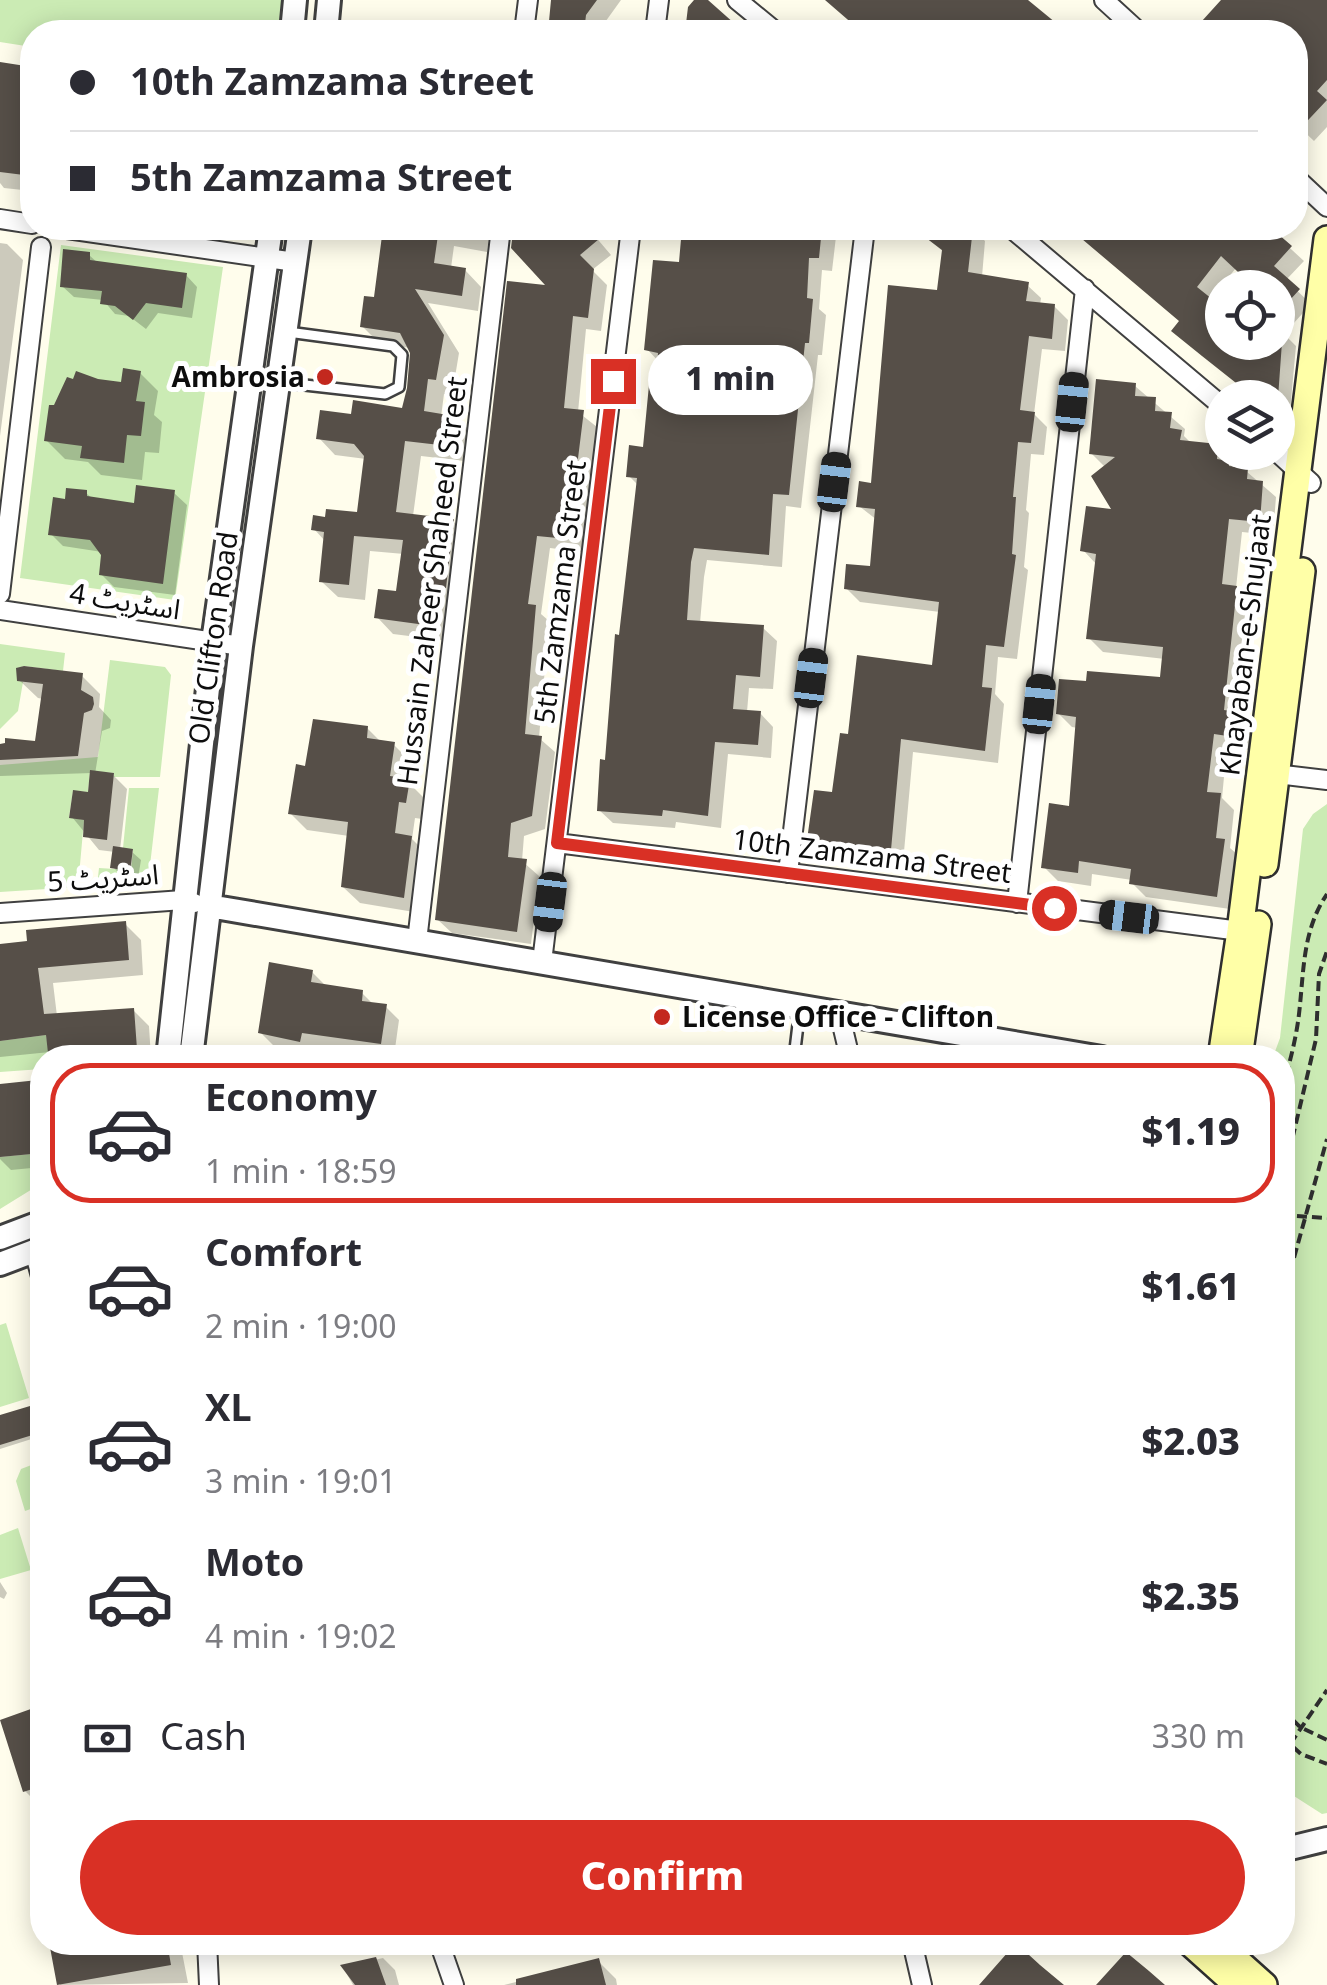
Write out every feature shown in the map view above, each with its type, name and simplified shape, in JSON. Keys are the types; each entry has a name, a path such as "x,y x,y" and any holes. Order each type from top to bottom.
{"main road":[{"name":"Khayaban-e-Shujaat","path":"1223,1045 1267,773 1305,477 1327,239"},
{"name":"Khayaban-e-Shujaat","path":"1305,477 1327,368"},
{"name":"Khayaban-e-Shujaat","path":"1241,1045 1251,984 1267,773"},
{"path":"1204,1955 1237,1985"},
{"path":"1231,1955 1264,1985"}],"street":[{"path":"738,0 762,20"},
{"path":"1104,0 1126,20"},
{"path":"1308,189 1327,206"},
{"path":"143,240 295,262"},
{"name":"Old Clifton Road","path":"169,1045 214,642 270,240"},
{"name":"Old Clifton Road","path":"192,1045 241,646 298,240"},
{"name":"Hussain Zaheer Shaheed Street","path":"417,941 500,240"},
{"name":"5th Zamzama Street","path":"542,962 630,240"},
{"path":"788,873 864,240"},
{"path":"1026,240 1205,391"},
{"path":"0,594 41,247"},
{"path":"1018,903 1085,289"},
{"path":"1295,468 1305,477"},
{"name":"اسٹریٹ 4","path":"0,610 241,646"},
{"path":"1267,773 1327,780"},
{"name":"10th Zamzama Street","path":"557,843 1240,931"},
{"name":"اسٹریٹ 5","path":"0,914 183,900 209,906"},
{"path":"209,906 1028,1045"},
{"path":"839,1012 847,1045"},
{"path":"0,1238 30,1227"},
{"path":"0,1264 30,1252"},
{"path":"1295,1846 1327,1839"},
{"path":"207,1955 208,1985"},
{"path":"444,1955 454,1985"},
{"path":"915,1955 922,1985"}],"lane":[{"path":"278,382 386,394 399,387 402,355 394,346 286,331"},
{"path":"796,1045 801,1005"}],"path":[{"path":"1294,1045 1304,949 1327,894"},
{"path":"1295,1127 1316,1039 1320,974 1327,951"},
{"path":"1295,1256 1327,1140"},
{"path":"1295,1216 1327,1218"},
{"path":"1295,1734 1327,1690"},
{"path":"1295,1722 1327,1740"},
{"path":"1295,1748 1327,1764"}],"green space":[{"path":"0,0 295,0 293,20 20,20 20,45 0,42"},
{"path":"61,245 223,267 175,600 20,578"},
{"path":"0,644 65,653 63,671 24,666 17,669 17,679 23,682 18,711 0,729"},
{"path":"110,660 165,667 171,675 160,777 114,777 114,773 90,771 88,792 73,791 69,817 84,820 78,887 0,892 0,765 98,757"},
{"path":"129,788 159,788 149,874 134,884 97,886 99,868 131,870 133,850 123,848"},
{"path":"1327,804 1327,1813 1322,1814 1295,1797 1295,1045 1277,1045 1303,829 1313,814"},
{"path":"46,1035 48,1045 30,1045 30,1070 0,1072 0,1041"},
{"path":"30,1154 30,1190 0,1209 0,1157"},
{"path":"6,1323 29,1398 0,1407 0,1325"},
{"path":"30,1466 30,1509 25,1511 16,1481 21,1469"},
{"path":"18,1528 30,1570 0,1579 0,1535"}],"building":[{"path":"551,0 597,0 585,20 549,20"},
{"path":"694,0 708,0 730,20 686,20 688,7"},
{"path":"825,0 1028,0 1052,20 848,20"},
{"path":"1221,0 1327,0 1327,80 1317,91 1327,100 1308,120 1308,20 1203,20"},
{"path":"0,62 20,65 20,174 0,172"},
{"path":"381,240 437,240 434,263 466,268 462,296 415,289 444,335 436,380 428,379 424,411 460,417 457,447 405,441 396,512 454,519 446,588 439,587 433,626 374,618 378,589 396,591 403,540 354,536 349,585 319,582 324,532 311,530 313,515 325,517 326,509 357,512 364,456 354,444 316,439 320,410 351,414 353,400 402,408 407,388 410,353 400,333 360,327 364,296 374,297"},
{"path":"512,240 598,240 580,255 594,269 588,318 573,316 564,408 584,410 568,539 537,536 528,604 536,605 525,734 542,736 532,816 511,823 508,857 527,859 517,932 435,920 507,281 545,285 511,248"},
{"path":"681,240 821,240 819,258 809,258 807,298 813,299 789,495 773,494 769,555 694,548 691,562 687,620 764,625 760,677 736,675 733,709 761,711 758,745 715,742 708,816 663,810 662,816 597,811 615,634 619,635 637,478 626,477 629,445 643,447 649,385 655,386 658,353 644,350 653,260 679,262"},
{"path":"929,240 972,240 968,272 1029,282 1026,301 1055,304 1052,339 1029,336 1020,410 1035,412 1031,443 1018,442 1013,497 1012,554 1016,555 1004,647 986,645 982,687 992,688 985,751 901,739 891,850 849,845 848,853 806,847 814,790 832,792 840,733 848,734 857,655 932,665 939,602 844,589 846,564 870,566 875,509 856,507 859,481 871,483 888,285 937,290 942,250"},
{"path":"1083,240 1285,240 1292,246 1274,266 1279,270 1236,270 1221,256 1210,270 1205,270 1197,287 1205,293 1205,358 1171,331 1179,321"},
{"path":"63,249 90,252 90,260 187,273 182,308 146,303 133,320 115,306 100,304 102,291 60,287"},
{"path":"1207,360 1281,360 1279,380 1232,380"},
{"path":"123,368 141,371 136,401 145,402 141,436 127,435 124,463 80,458 82,446 44,441 49,405 54,405 67,377 73,379 76,371 121,382"},
{"path":"1096,379 1136,383 1135,396 1156,397 1155,411 1172,412 1170,428 1182,430 1180,440 1205,443 1205,470 1248,470 1247,479 1263,481 1260,522 1229,519 1222,584 1237,586 1224,710 1244,713 1241,738 1214,734 1207,792 1221,793 1216,838 1225,839 1217,897 1129,884 1131,869 1079,861 1078,873 1041,868 1049,803 1069,806 1076,717 1056,714 1059,679 1086,681 1087,671 1160,677 1163,647 1086,639 1096,554 1080,551 1086,506 1111,509 1091,476 1115,457 1089,454"},
{"path":"136,485 175,490 163,584 99,575 101,555 90,540 48,535 53,497 65,499 66,488 87,490 87,496 134,503"},
{"path":"16,668 83,673 81,690 93,697 94,704 92,710 84,713 78,756 0,760 0,744 5,743 5,738 35,741 43,684 17,681"},
{"path":"313,719 368,726 367,738 395,742 390,776 410,779 406,803 399,802 395,833 412,836 404,898 341,887 348,822 288,814 296,764 305,766"},
{"path":"90,770 114,773 107,840 83,837 84,820 69,818 73,790 88,792"},
{"path":"113,846 133,849 130,871 110,868"},
{"path":"126,921 129,960 38,968 44,1014 134,1008 137,1045 47,1045 46,1035 0,1041 0,944 27,941 26,930"},
{"path":"269,962 313,970 311,982 363,990 362,1001 387,1004 381,1044 302,1033 300,1042 258,1033"},
{"path":"30,1081 30,1154 0,1157 0,1084"},
{"path":"30,1406 30,1436 0,1445 0,1415"},
{"path":"30,1709 30,1790 23,1792 0,1720"},
{"path":"51,1955 169,1955 171,1965 57,1985"},
{"path":"1005,1955 1029,1955 1064,1985 979,1985"},
{"path":"1123,1955 1130,1955 1165,1985 1096,1985"},
{"path":"376,1957 386,1985 355,1985 340,1965"},
{"path":"599,1958 606,1985 516,1985 516,1979"}],"place":[{"name":"Ambrosia","path":"325,377"},
{"name":"License Office - Clifton","path":"662,1017"}],"route":[{"path":"613,381 557,843 1054,908"}]}
